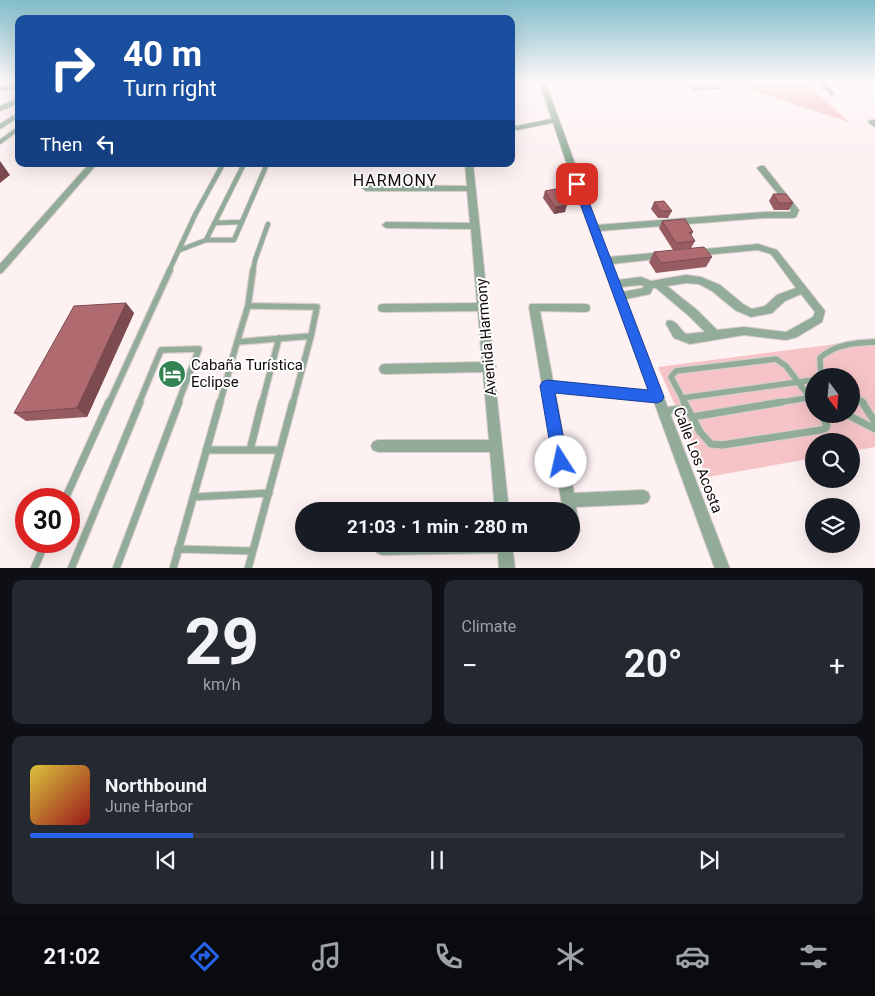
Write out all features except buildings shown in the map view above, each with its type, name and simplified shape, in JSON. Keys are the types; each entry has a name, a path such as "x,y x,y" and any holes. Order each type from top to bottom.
{"street":[{"name":"Calle Los Acosta","path":"552,108 619,296 723,568"},
{"path":"0,127 15,117"},
{"path":"0,270 90,167"},
{"name":"Avenida Harmony","path":"469,167 490,367 501,502"},
{"path":"594,228 764,215 793,215 795,210 761,168"},
{"path":"366,188 471,188"},
{"path":"386,226 475,226"},
{"path":"606,261 758,247 774,252 820,312 818,318 793,334 771,335 744,331 690,339 682,338 671,324"},
{"path":"619,296 646,291 654,285 686,279 701,281 716,288 739,307 751,313 768,310 781,298 802,290"},
{"path":"615,284 641,281 654,285 693,313 715,335"},
{"path":"568,502 534,307 586,308"},
{"path":"384,308 484,308"},
{"path":"385,369 490,367"},
{"path":"547,386 657,397"},
{"path":"378,446 496,446"},
{"path":"580,505 643,497"},
{"path":"506,552 507,568"}],"lane":[{"path":"515,128 556,120"},
{"path":"0,142 15,131"},
{"path":"70,488 195,215 221,167"},
{"path":"206,240 242,167"},
{"path":"180,250 206,240 234,240 266,167"},
{"path":"214,223 241,222"},
{"path":"173,568 248,306 255,260 268,224"},
{"path":"248,306 317,306 318,308 248,568"},
{"path":"237,342 311,336"},
{"path":"250,450 279,338"},
{"path":"821,368 820,358 826,350 838,346 875,342"},
{"path":"71,568 161,350 199,349 116,568"},
{"path":"805,390 786,366 776,359 676,371 672,373 671,377 705,439 711,444 722,445 826,428 827,423"},
{"path":"682,398 805,381"},
{"path":"692,417 805,398"},
{"path":"860,400 871,412 875,422"},
{"path":"663,411 687,408"},
{"path":"860,421 875,429"},
{"path":"206,450 280,450"},
{"path":"193,497 269,493"},
{"path":"178,549 253,551"},
{"path":"34,568 41,553"}],"shaded area":[{"path":"805,108 833,108 849,122"},
{"path":"875,339 875,447 860,450 860,433 805,433 805,460 707,477 658,367"}],"place":[{"name":"Cabaña Turística Eclipse","path":"172,374"}],"district":[{"name":"HARMONY","path":"395,180"}],"route":[{"path":"561,462 547,386 657,397 577,184"}]}
